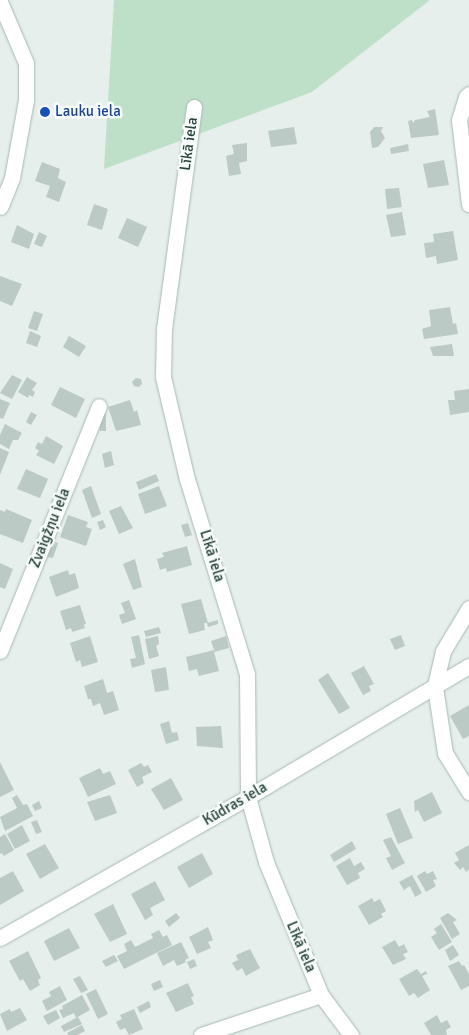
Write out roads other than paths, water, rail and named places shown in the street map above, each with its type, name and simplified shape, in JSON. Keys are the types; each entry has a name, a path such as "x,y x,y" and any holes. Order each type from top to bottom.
{"street":[{"path":"0,2 26,63 26,100 12,178 0,207"},
{"path":"467,96 460,120 469,204"},
{"name":"Līkā iela","path":"194,107 164,328 163,377 187,479 247,674 248,797 266,862 321,995 351,1035"},
{"name":"Zvaigžņu iela","path":"0,651 99,406"},
{"path":"469,608 443,650 435,687 445,753 469,792"},
{"name":"Kūdras iela","path":"0,938 248,797 469,666"},
{"path":"201,1035 321,995"}],"place":[{"name":"Lauku iela","path":"45,112"}]}
